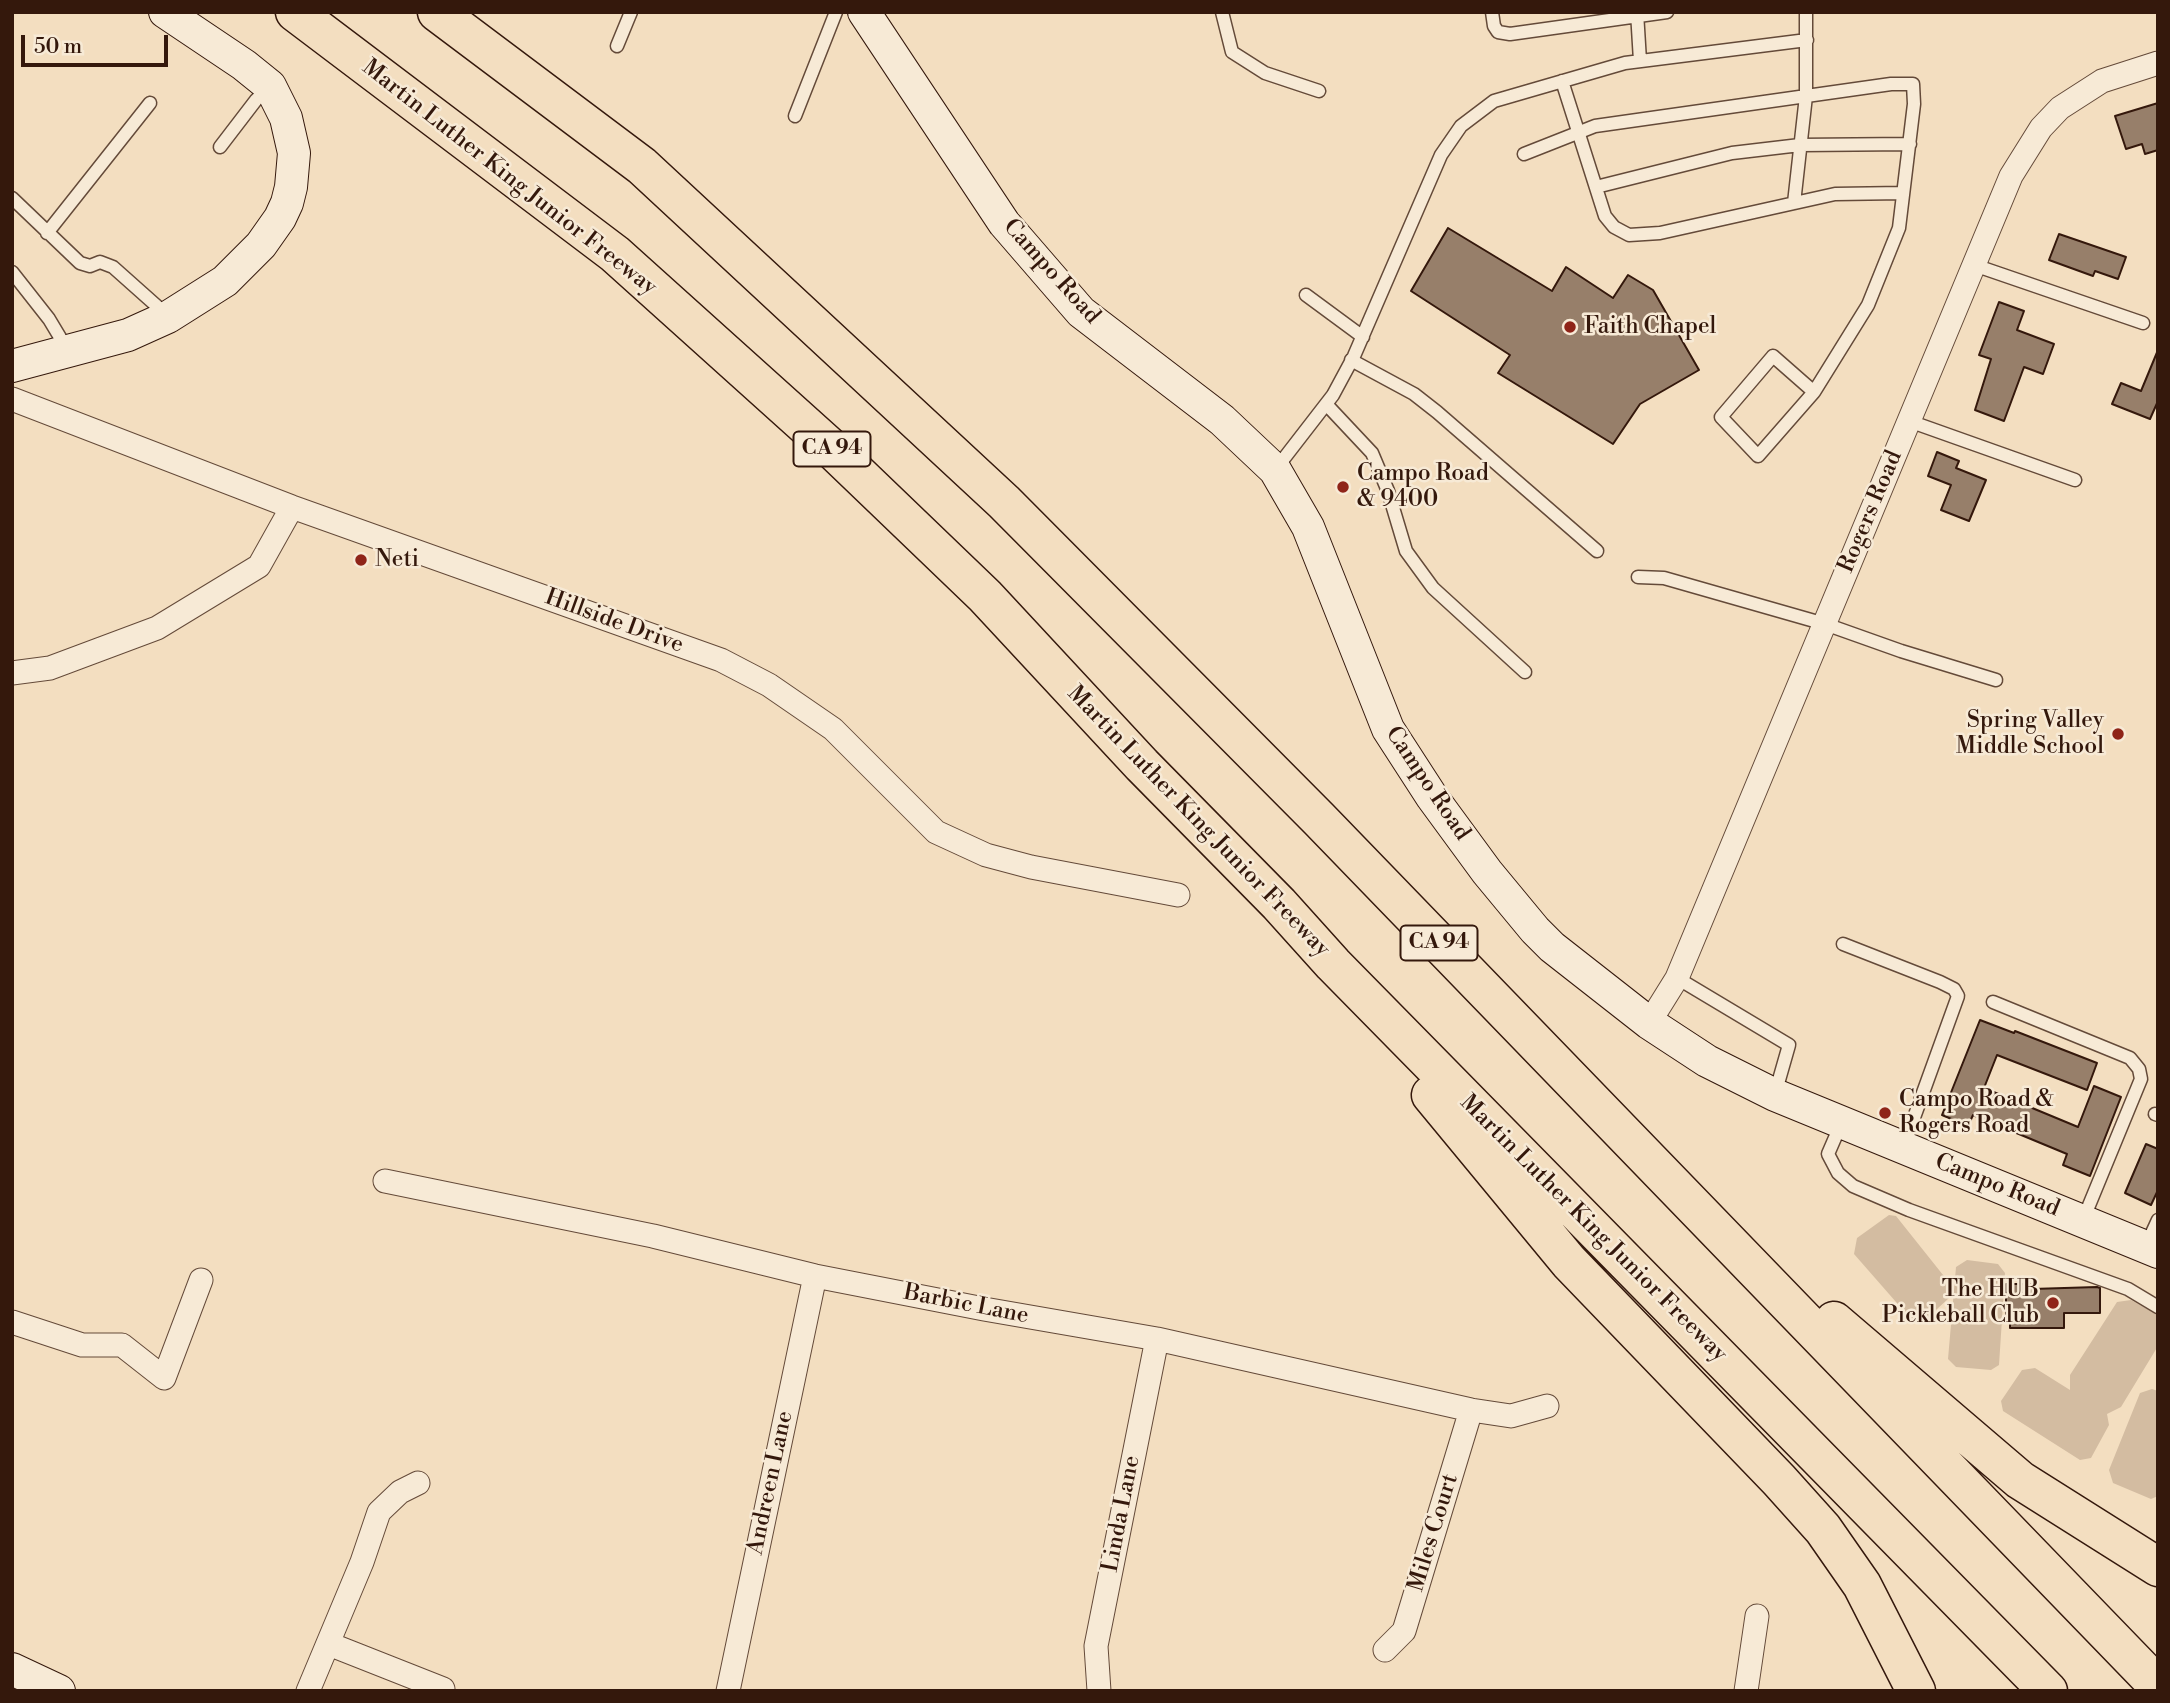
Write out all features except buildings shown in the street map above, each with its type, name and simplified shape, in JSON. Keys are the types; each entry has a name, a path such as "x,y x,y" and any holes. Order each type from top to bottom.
{"highway":[{"name":"Martin Luther King Junior Freeway","path":"295,12 615,254 834,451 985,596 1333,964 2048,1691"},
{"name":"CA 94","path":"437,12 642,166 1004,502 1328,828 2158,1686"},
{"path":"1279,904 1370,1021 1569,1262 1779,1479 1823,1529 1862,1585 1916,1691"},
{"path":"1690,1204 1766,1263 2020,1480 2158,1567"}],"main road":[{"path":"12,366 128,335 168,317 225,281 261,245 287,203 294,153 286,118 270,86 244,65 165,12"},
{"name":"Campo Road","path":"864,12 1004,223 1081,312 1222,420 1275,470 1308,527 1388,729 1432,797 1487,872 1552,947 1650,1023 1707,1061 1775,1095 2083,1220 2154,1239"},
{"path":"12,1669 59,1691"}],"street":[{"name":"Rogers Road","path":"1650,1023 1677,978 2011,176 2041,128 2060,108 2102,80 2158,63"},
{"name":"Hillside Drive","path":"12,399 292,507 721,660 769,685 834,729 936,832 986,855 1031,867 1178,895"},
{"path":"12,673 50,667 157,628 259,566 292,507"},
{"name":"Barbic Lane","path":"385,1181 653,1236 815,1276 1157,1339 1471,1410 1511,1416 1547,1406"},
{"name":"Andreen Lane","path":"728,1691 815,1276"},
{"path":"12,1322 82,1345 122,1345 164,1378 201,1280"},
{"name":"Linda Lane","path":"1099,1691 1096,1646 1157,1339"},
{"name":"Miles Court","path":"1385,1650 1404,1631 1471,1410"},
{"path":"308,1691 329,1644 379,1512 400,1493 418,1483"},
{"path":"1745,1691 1756,1616"},
{"path":"329,1644 443,1689"}],"lane":[{"path":"617,46 631,12"},
{"path":"795,116 836,12"},
{"path":"1222,12 1232,52 1265,73 1319,91"},
{"path":"1492,12 1494,26 1498,32 1510,34 1637,14 1667,12"},
{"path":"1794,203 1806,96 1806,12"},
{"path":"1637,14 1640,61"},
{"path":"1275,470 1326,404 1352,360 1441,156 1461,126 1494,101 1625,63 1807,40"},
{"path":"1562,81 1605,216 1614,227 1629,235 1660,233 1835,194 1903,194"},
{"path":"1524,154 1595,127 1891,84 1913,84 1914,104 1899,228 1868,305 1814,392 1758,456 1721,417 1773,356 1814,392"},
{"path":"220,147 270,86"},
{"path":"47,233 150,103"},
{"path":"1595,187 1732,153 1800,145 1910,144"},
{"path":"12,198 80,262 90,266 100,262 113,267 168,317"},
{"path":"1974,265 2143,323"},
{"path":"12,272 49,319 68,352"},
{"path":"1306,295 1363,337"},
{"path":"1352,360 1414,394 1597,551"},
{"path":"1326,404 1372,453 1388,491 1406,551 1426,579 1525,672"},
{"path":"1909,421 2076,480"},
{"path":"1638,577 1664,578 1825,624 1996,680"},
{"path":"1843,944 1940,982 1954,989 1958,996 1903,1149"},
{"path":"1677,978 1789,1045 1775,1095"},
{"path":"1993,1002 2130,1058 2139,1069 2141,1079 2083,1220"},
{"path":"1841,1123 1828,1154 1838,1173 1853,1186 1909,1210 2128,1289 2158,1307"}],"shaded area":[{"path":"1889,1215 1896,1216 1951,1285 1949,1298 1925,1320 1910,1318 1854,1254 1857,1238"},
{"path":"1967,1260 1998,1264 2005,1273 1999,1365 1991,1370 1956,1367 1948,1359 1956,1267"},
{"path":"2131,1300 2158,1315 2158,1346 2121,1407 2107,1414 2109,1425 2091,1458 2080,1460 2003,1411 2001,1401 2022,1370 2035,1368 2070,1390 2070,1375 2117,1302"},
{"path":"2152,1389 2158,1391 2158,1496 2151,1499 2113,1483 2109,1470 2140,1393"}],"place":[{"name":"Faith Chapel","path":"1570,327"},
{"name":"Campo Road & 9400","path":"1343,487"},
{"name":"Neti","path":"361,560"},
{"name":"Spring Valley Middle School","path":"2118,734"},
{"name":"Campo Road & Rogers Road","path":"1885,1113"},
{"name":"The HUB Pickleball Club","path":"2053,1303"}]}
